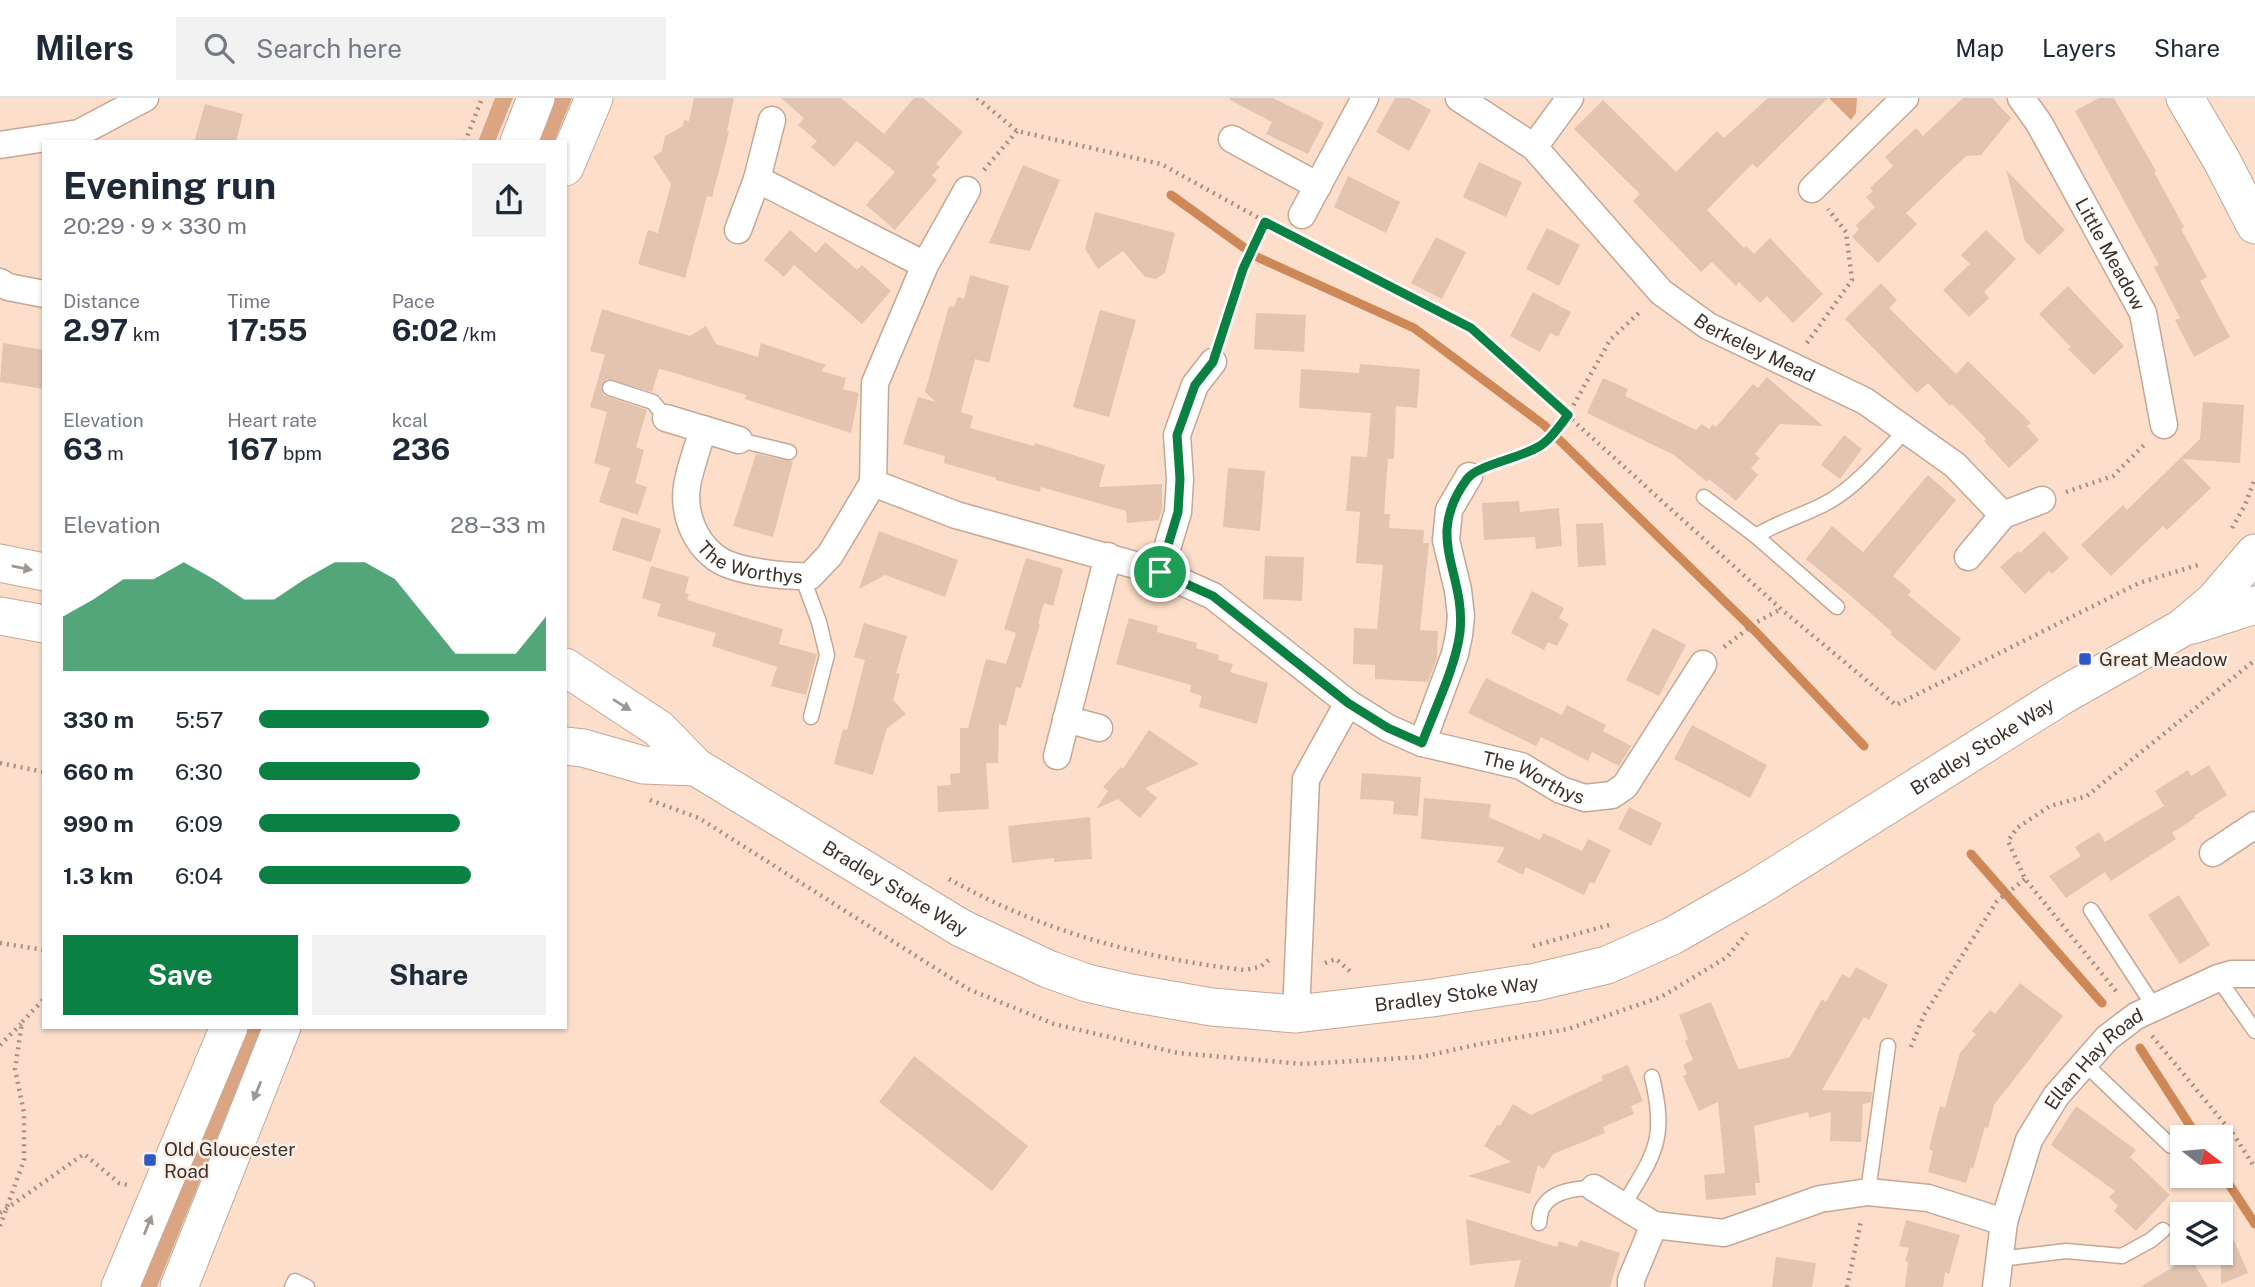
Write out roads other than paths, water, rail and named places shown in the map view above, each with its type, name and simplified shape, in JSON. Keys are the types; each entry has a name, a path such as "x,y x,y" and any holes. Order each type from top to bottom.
{"street":[{"path":"50,140 79,133 145,98"},
{"path":"520,140 536,98"},
{"path":"567,162 594,98"},
{"path":"1302,228 1318,186 1365,98"},
{"name":"Berkeley Mead","path":"1459,98 1534,147 1661,292 1708,326 1865,401 1955,465 2003,516"},
{"path":"1534,147 1570,98"},
{"path":"1812,189 1905,98"},
{"name":"Little Meadow","path":"2021,98 2039,123 2143,313 2164,425"},
{"path":"2185,98 2255,225"},
{"path":"738,230 757,179 772,120"},
{"path":"1232,139 1318,186"},
{"path":"1,152 42,142"},
{"path":"757,179 925,265"},
{"name":"The Worthys","path":"703,429 687,487 687,510 696,537 716,559 731,565 783,577 810,576 830,555 873,483 876,383 925,265 967,190"},
{"path":"0,282 8,287 42,294"},
{"path":"1160,572 1178,512 1180,479 1177,435 1195,385 1213,362"},
{"path":"666,418 739,440"},
{"path":"1422,743 1460,635 1458,590 1446,540 1449,510 1469,476"},
{"name":"The Worthys","path":"873,483 956,515 1160,572 1213,596 1348,703 1388,728 1422,743 1521,766 1561,790 1585,798 1612,795 1625,786 1703,664"},
{"path":"1968,557 2003,516 2042,500"},
{"name":"Bradley Stoke Way","path":"567,668 659,729 695,768 961,928 1048,970 1087,983 1131,993 1212,1007 1296,1014 1432,998 1536,982 1607,965 1672,936 1756,888 2060,697 2182,628 2214,601 2241,543"},
{"path":"1057,756 1108,556"},
{"path":"0,564 42,572"},
{"name":"Bradley Stoke Way","path":"2182,628 2255,605"},
{"path":"0,616 42,624"},
{"path":"1296,1014 1306,779 1348,703"},
{"path":"1066,719 1099,728"},
{"name":"Bradley Stoke Way","path":"567,746 583,747 643,765 695,768"},
{"path":"2213,853 2255,825"},
{"name":"Ellan Hay Road","path":"1996,1287 2004,1222 2029,1140 2056,1096 2107,1038 2146,1012 2218,978 2232,974 2255,974"},
{"path":"120,1287 228,1029"},
{"path":"179,1287 281,1029"},
{"path":"1594,1188 1654,1225 1724,1233 1820,1199 1868,1192 1928,1198 2004,1222"},
{"path":"1631,1287 1631,1280 1654,1225"}],"lane":[{"path":"610,388 653,402 666,418"},
{"path":"1756,536 1773,525 1801,516 1833,499 1856,481 1906,430"},
{"path":"739,440 789,452"},
{"path":"1704,496 1756,536 1838,607"},
{"path":"802,576 819,622 827,655 811,717"},
{"path":"2091,910 2146,1012"},
{"path":"2218,978 2255,1031"},
{"path":"1868,1192 1888,1046"},
{"path":"2085,1063 2170,1145"},
{"path":"1623,1206 1651,1159 1659,1132 1660,1109 1652,1077"},
{"path":"1539,1223 1543,1207 1560,1193 1579,1188 1594,1188"},
{"path":"2000,1259 2066,1251 2122,1256 2163,1230"},
{"path":"292,1287 295,1281 307,1287"}],"waterway":[{"path":"1171,195 1257,257 1414,328 1544,425 1756,632 1864,746"},
{"path":"1971,854 2102,1003"},
{"path":"2140,1048 2190,1125"},
{"path":"2231,1188 2255,1224"}],"place":[{"name":"Great Meadow","path":"2085,659"},
{"name":"Old Gloucester Road","path":"150,1160"}]}
